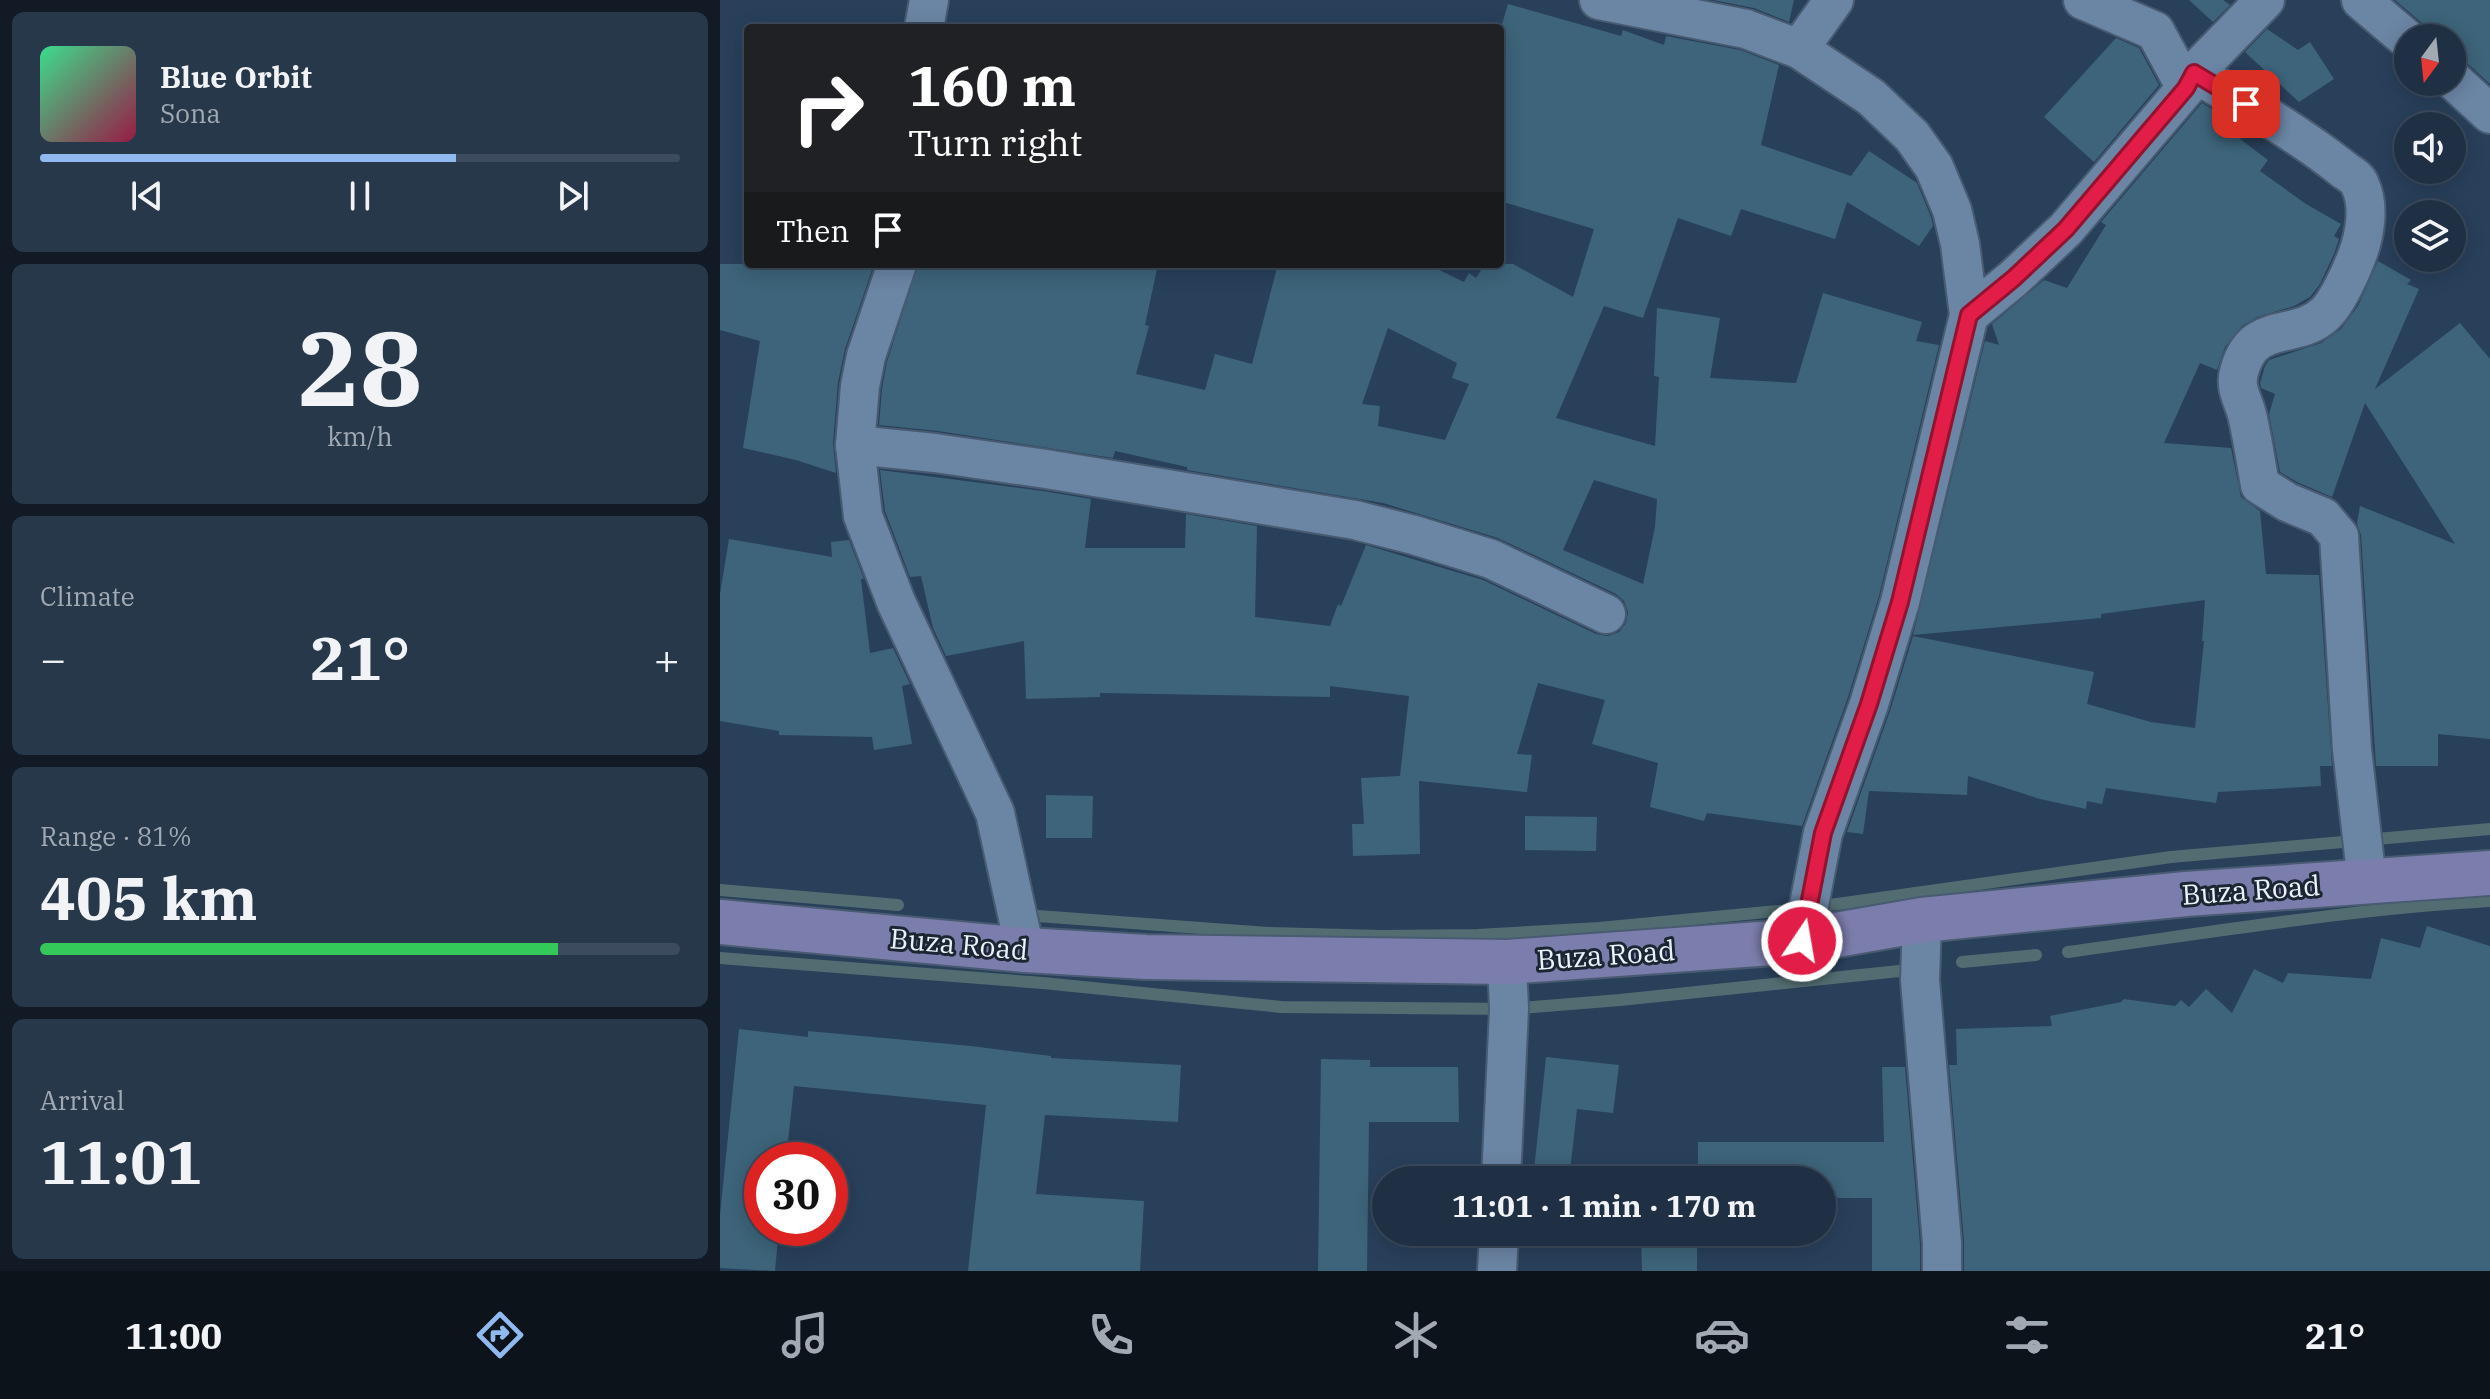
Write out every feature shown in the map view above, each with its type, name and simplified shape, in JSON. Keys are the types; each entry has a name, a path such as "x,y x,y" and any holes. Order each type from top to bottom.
{"main road":[{"name":"Buza Road","path":"720,922 1025,950 1146,957 1507,962 1802,941 1922,920 2186,894 2490,873"}],"street":[{"path":"925,24 929,0"},
{"path":"1599,0 1746,29 1799,49 1871,97 1912,136 1934,167 1952,210 1960,244 1969,315 1900,602 1869,704 1823,833 1802,941"},
{"path":"1799,49 1834,0"},
{"path":"2083,0 2155,31 2190,80 2298,135 2360,182 2366,208 2362,243 2354,264 2325,314 2305,325 2274,332 2256,341 2245,356 2237,385 2248,415 2260,485 2287,502 2323,517 2339,536 2352,749 2367,882"},
{"path":"1969,315 2066,229 2190,80 2265,0"},
{"path":"2361,0 2394,28"},
{"path":"2466,92 2490,114"},
{"path":"896,268 866,356 860,386 855,445 863,516 941,700 995,813 1025,950"},
{"path":"855,445 1046,469 1355,520 1491,559 1606,614"},
{"path":"1922,920 1920,980 1942,1271"},
{"path":"1502,1166 1509,1009 1507,962"},
{"path":"1497,1271 1498,1246"}],"building":[{"path":"1713,0 1794,0 1789,22 1754,8"},
{"path":"2189,0 2223,0 2230,5 2213,22"},
{"path":"2395,0 2490,0 2490,84 2466,62 2466,24 2422,23"},
{"path":"1508,4 1621,36 1623,30 1664,45 1666,36 1740,50 1779,65 1761,145 1851,176 1869,151 1917,183 1931,217 1933,226 1919,246 1847,202 1835,239 1741,209 1731,236 1678,218 1643,318 1604,306 1556,418 1655,446 1659,377 1654,376 1657,308 1720,318 1710,378 1796,383 1823,293 1922,322 1916,341 1939,345 1879,596 1848,697 1802,826 1707,813 1704,821 1650,807 1658,763 1592,744 1605,700 1538,683 1517,754 1532,755 1527,792 1419,781 1420,854 1353,856 1352,824 1364,824 1361,778 1400,776 1409,696 1330,686 1330,697 1100,693 1100,697 1026,699 1024,641 946,656 933,628 921,576 910,577 885,511 880,470 1091,499 1085,548 1185,548 1186,514 1257,526 1255,617 1330,626 1366,545 1483,580 1596,634 1608,636 1619,632 1626,623 1628,612 1624,601 1616,594 1498,538 1383,503 1187,470 1187,467 1115,451 1113,458 879,425 887,362 917,268 1157,268 1145,325 1149,326 1136,374 1205,390 1215,354 1252,364 1277,268 1435,268 1464,282 1469,273 1476,278 1482,268 1504,268 1504,264 1513,264 1573,297 1594,229 1504,202 1502,24","holes":["1388,328 1457,363 1452,378 1469,384 1445,440 1378,426 1380,406 1362,404","1594,480 1657,499 1655,527 1643,584 1563,550"]},
{"path":"2267,29 2298,50 2310,42 2334,79 2299,102 2245,52"},
{"path":"2116,38 2139,48 2159,85 2094,162 2044,117"},
{"path":"2202,103 2225,117 2245,136 2240,139 2268,160 2260,171 2306,204 2341,224 2334,236 2339,239 2334,254 2310,297 2242,326 2225,347 2217,370 2200,363 2164,443 2231,448 2241,497 2260,511 2266,574 2319,575 2332,766 2320,766 2321,786 2218,792 2216,803 2106,788 2102,804 2087,801 2086,809 2040,799 1968,776 1967,795 1869,791 1863,834 1847,832 1913,636 2094,672 2087,704 2151,722 2195,728 2205,600 2101,614 2101,618 1913,635 1985,341 1999,345 1992,324 2044,280 2067,288 2106,225 2101,222"},
{"path":"2378,261 2411,280 2407,284 2419,289 2375,389 2460,323 2490,359 2490,739 2438,734 2438,766 2376,766 2361,535 2357,523 2360,506 2455,544 2365,403 2332,497 2280,472 2269,414 2275,394 2261,388 2260,383 2269,360 2321,343 2341,329 2358,306"},
{"path":"720,264 744,264 744,268 873,268 845,349 838,382 833,443 836,473 743,448 760,341 720,330"},
{"path":"729,539 832,557 831,542 849,540 864,579 861,579 870,653 893,648 910,684 902,686 912,744 874,750 872,737 779,735 779,731 720,721 720,594"},
{"path":"1046,795 1093,796 1092,838 1046,838"},
{"path":"1525,816 1597,817 1596,851 1525,850"},
{"path":"2427,926 2490,946 2490,1271 1964,1271 1949,1065 1957,1065 1956,1029 2052,1026 2050,1016 2124,999 2175,1006 2181,1000 2189,1007 2206,989 2232,1013 2254,969 2283,983 2288,973 2371,979 2381,938 2420,948"},
{"path":"739,1029 808,1037 808,1031 971,1046 1051,1058 1181,1065 1178,1122 1045,1115 1036,1194 1144,1201 1140,1271 968,1271 986,1105 794,1086 788,1142 744,1142 744,1246 777,1246 775,1271 720,1268 720,1215"},
{"path":"1546,1057 1619,1065 1613,1113 1577,1109 1571,1166 1534,1166"},
{"path":"1321,1059 1370,1060 1370,1067 1458,1067 1459,1122 1369,1122 1367,1271 1318,1271"},
{"path":"1882,1067 1905,1067 1920,1271 1872,1271 1872,1198 1836,1198 1836,1166 1698,1166 1698,1142 1884,1142"},
{"path":"1641,1246 1697,1246 1697,1271 1642,1271"}],"waterway":[{"path":"1024,915 1268,933 1382,936 1478,935 1599,928 1809,908 2171,857 2490,829"},
{"path":"720,890 898,905"},
{"path":"2068,952 2331,916 2490,901"},
{"path":"1962,962 2036,955"},
{"path":"720,958 1043,983 1281,1007 1509,1009 1909,970"}],"route":[{"path":"1802,941 1823,833 1869,704 1900,602 1969,315 2066,229 2186,88 2194,73 2246,104"}]}
